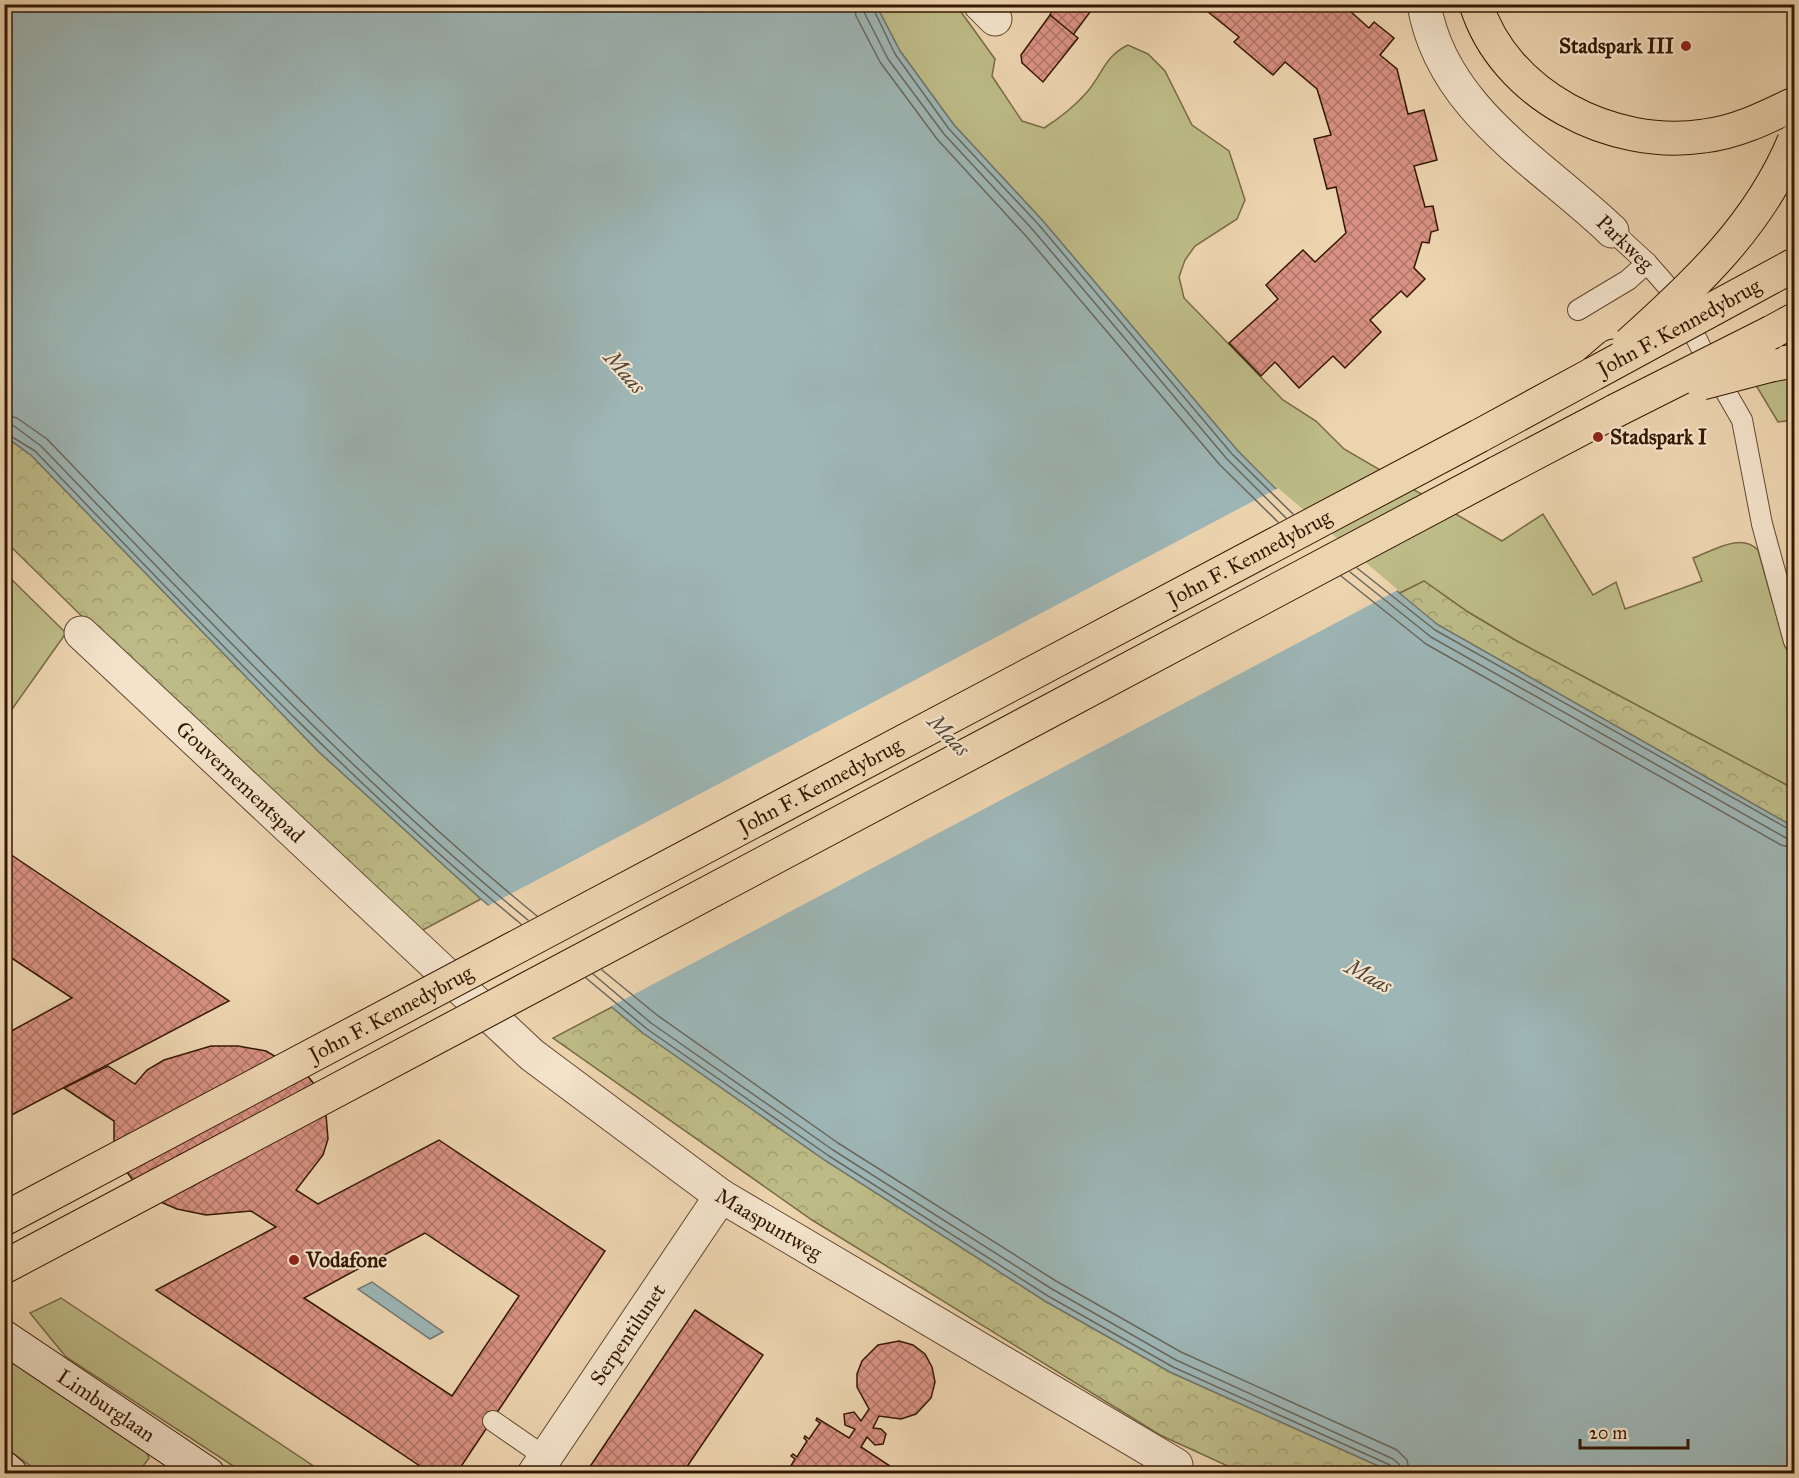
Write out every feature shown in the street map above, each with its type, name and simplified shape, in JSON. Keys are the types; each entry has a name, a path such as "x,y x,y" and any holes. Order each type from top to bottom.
{"main road":[{"path":"1476,4 1485,29 1503,59 1529,86 1558,105 1611,126 1670,138 1703,137 1748,125 1794,104"},
{"path":"1593,374 1692,286 1729,248 1771,189 1794,141"},
{"name":"John F. Kennedybrug","path":"4,1220 1794,265"},
{"name":"John F. Kennedybrug","path":"4,1267 1615,411 1794,320"},
{"path":"1615,411 1732,374 1794,361"}],"street":[{"name":"Parkweg","path":"1424,4 1442,61 1477,112 1601,227"},
{"name":"Gouvernementspad","path":"81,633 401,930"},
{"name":"Maaspuntweg","path":"401,930 532,1055 721,1196 1176,1465"},
{"name":"Serpentilunet","path":"539,1465 721,1196"},
{"name":"Limburglaan","path":"4,1337 208,1473"},
{"path":"4,1468 11,1473"}],"lane":[{"name":"Parkweg","path":"1601,227 1647,262 1675,295 1742,420 1762,524 1794,641"},
{"path":"1578,310 1628,280 1647,262"},
{"path":"493,1421 539,1465"}],"green space":[{"path":"876,5 956,5 995,59 992,76 1022,121 1044,128 1083,96 1109,60 1120,49 1128,45 1148,54 1165,71 1192,125 1229,151 1245,200 1237,219 1195,246 1185,260 1179,277 1184,298 1283,400 1316,421 1344,449 1502,541 1543,514 1593,595 1616,582 1625,609 1702,581 1693,558 1735,543 1751,545 1758,550 1784,643 1794,667 1794,789 1515,640 1468,612 1424,581 1398,594 1272,486 1237,450 1043,221 954,125 900,51"},
{"path":"1794,316 1794,420 1778,422 1736,352"},
{"path":"4,436 31,455 319,752 481,899 419,932 198,730 5,541"},
{"path":"4,572 66,633 10,712 4,708"},
{"path":"1424,581 1468,612 1515,640 1794,789 1794,827 1438,625 1398,594"},
{"path":"612,1007 643,1033 826,1161 1045,1301 1170,1372 1394,1473 1243,1473 1160,1435 812,1220 553,1038"},
{"path":"61,1298 324,1473 244,1473 66,1357 30,1313"},
{"path":"4,1356 146,1451 149,1458 138,1473 40,1473 5,1447"}],"water":[{"name":"Maas","path":"5,5 876,5 900,51 954,125 1043,221 1237,450 1287,500 1438,625 1794,827 1794,1473 1394,1473 1170,1372 1045,1301 826,1161 643,1033 481,899 319,752 31,455 5,436"},
{"path":"372,1282 443,1332 430,1339 358,1289"}],"pier":[{"path":"1278,488 1398,590 608,1008 486,907"}],"building":[{"path":"1056,4 1096,4 1073,35 1050,15"},
{"path":"1205,4 1342,4 1369,28 1374,22 1394,38 1380,55 1397,69 1408,114 1424,110 1437,160 1414,166 1425,207 1433,206 1438,230 1431,232 1429,243 1422,242 1414,268 1425,279 1407,297 1401,291 1370,320 1381,332 1345,368 1333,356 1299,388 1275,362 1261,376 1229,343 1278,299 1266,285 1303,250 1315,262 1346,233 1336,187 1327,189 1314,139 1331,135 1317,89 1285,62 1273,75 1234,42 1239,37 1202,7"},
{"path":"1050,15 1078,38 1043,82 1022,63 1021,55"},
{"path":"4,850 229,1001 4,1119 4,1035 72,998 4,953"},
{"name":"Vodafone","path":"211,1046 238,1046 266,1051 307,1075 325,1102 328,1139 323,1155 296,1190 318,1204 439,1140 605,1251 456,1474 432,1474 156,1290 276,1227 251,1211 206,1215 177,1209 156,1200 135,1183 120,1163 114,1145 114,1121 64,1088 108,1066 135,1084 147,1070 164,1060","holes":["425,1233 519,1296 452,1396 304,1298"]},
{"path":"695,1310 763,1355 682,1474 585,1474"},
{"path":"899,1341 913,1345 925,1354 932,1367 935,1382 931,1398 916,1414 901,1419 879,1416 873,1428 881,1429 886,1434 883,1444 875,1445 867,1437 861,1447 896,1470 894,1473 890,1470 888,1474 786,1474 795,1459 791,1456 793,1454 797,1457 807,1441 805,1436 809,1439 820,1423 816,1420 817,1418 849,1438 855,1429 845,1425 844,1414 854,1412 861,1421 869,1409 857,1387 857,1374 862,1361 878,1345"}],"place":[{"name":"Stadspark III","path":"1686,46"},
{"name":"Stadspark I","path":"1598,437"},
{"name":"Vodafone","path":"294,1260"}]}
